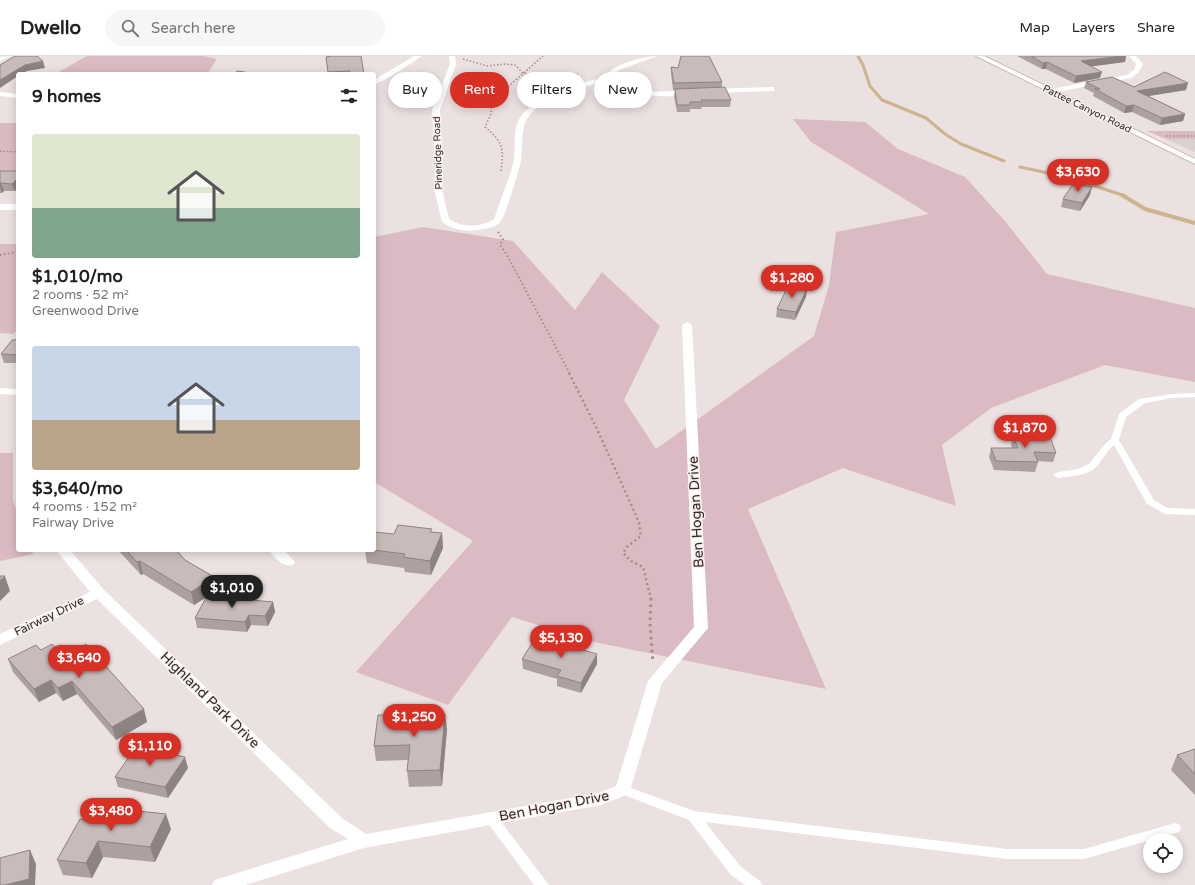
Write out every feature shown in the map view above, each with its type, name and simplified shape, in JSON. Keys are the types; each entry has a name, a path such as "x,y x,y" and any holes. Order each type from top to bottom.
{"street":[{"path":"0,59 7,56"},
{"path":"376,82 419,56"},
{"path":"612,72 654,56"},
{"name":"Pattee Canyon Road","path":"979,56 1195,162"},
{"path":"1051,92 1129,77 1137,71 1140,64 1132,56"},
{"name":"Pineridge Road","path":"452,57 454,64 436,110 439,166 438,189 445,220 454,226 469,229 491,225 498,220 517,163 521,124 526,115 537,105 577,86 588,83"},
{"path":"588,83 594,82"},
{"path":"652,93 771,89"},
{"path":"0,94 16,96"},
{"path":"0,206 16,207"},
{"name":"Ben Hogan Drive","path":"221,885 364,841 600,799 623,790 655,681 701,628 687,325"},
{"path":"0,391 16,392"},
{"name":"Highland Park Drive","path":"65,552 98,592 336,823 364,841"},
{"path":"278,552 288,562"},
{"name":"Fairway Drive","path":"0,640 98,592"}],"lane":[{"path":"1058,475 1080,471 1092,466 1107,445 1115,440 1122,416 1142,401 1172,396 1195,395"},
{"path":"1115,440 1150,502 1165,511 1195,512"},
{"path":"623,790 693,816 1007,854 1084,854 1175,828"},
{"path":"693,816 736,871 755,885"},
{"path":"491,818 542,885"}],"path":[{"path":"524,72 543,56"},
{"path":"452,57 467,59 481,65 495,65 505,62 513,62 522,69 523,72"},
{"path":"586,78 588,83"},
{"path":"500,177 504,152 499,138 486,127 491,114 492,105 517,79"},
{"path":"1156,143 1168,135 1195,136"},
{"path":"0,151 16,152"},
{"path":"494,229 503,237 500,245 507,255 607,447 627,499 640,526 641,536 627,547 623,553 642,567 651,598 650,624 655,681"},
{"path":"0,254 16,252"}],"shaded area":[{"path":"87,56 204,56 217,59 208,72 59,72"},
{"path":"793,119 865,122 898,149 965,177 1004,220 1047,274 1195,308 1195,382 1105,365 991,408 942,445 956,506 843,468 748,509 826,689 594,642 512,617 448,705 356,672 473,541 376,483 376,237 423,227 513,241 575,310 602,272 660,326 624,400 656,449 814,336 829,285 836,232 929,214 811,142"},
{"path":"0,123 16,123 16,173 0,172"},
{"path":"1147,131 1195,131 1195,139 1166,139"},
{"path":"1166,139 1195,139 1195,152"},
{"path":"0,244 16,244 16,331 13,334 0,333"},
{"path":"0,453 13,453 13,501 16,508 16,552 32,552 33,554 0,561"}],"building":[{"path":"15,56 37,56 43,61 25,65 0,80 0,65"},
{"path":"361,56 364,72 328,72 326,57"},
{"path":"681,56 709,56 722,82 674,83 671,67 678,68"},
{"path":"1031,56 1123,56 1081,61 1102,72 1076,76 1047,62 1043,63"},
{"path":"1165,72 1188,83 1137,91 1185,114 1162,118 1134,105 1126,106 1095,89 1100,89 1086,82 1112,77 1134,87"},
{"path":"725,87 731,100 701,100 702,102 690,102 690,105 677,105 675,89"},
{"path":"0,171 16,171 16,180 12,184 1,183 0,185"},
{"path":"1073,184 1092,187 1082,203 1063,199"},
{"path":"788,286 807,289 796,312 777,309"},
{"path":"16,339 16,355 1,354 12,340"},
{"path":"1013,436 1050,437 1056,453 1034,452 1038,462 996,461 991,448 1018,448"},
{"path":"398,525 432,529 430,532 442,533 430,561 403,557 405,554 376,550 376,532 394,534"},
{"path":"128,552 178,552 185,560 214,577 191,592 140,561 137,562"},
{"path":"0,576 5,576 0,581"},
{"path":"207,596 273,602 265,616 249,615 245,622 195,618"},
{"path":"536,637 597,654 581,683 557,676 561,670 522,659"},
{"path":"52,644 64,656 86,644 144,709 112,727 72,681 58,688 51,680 34,689 8,659 36,645 41,650"},
{"path":"445,714 440,770 407,771 410,745 374,746 378,715"},
{"path":"136,747 185,757 165,787 115,777"},
{"path":"1195,749 1195,774 1177,755"},
{"path":"101,807 166,814 150,847 98,841 86,863 57,860 80,819 93,821"},
{"path":"30,850 29,879 0,885 0,858"}],"waterway":[{"path":"858,56 863,65 870,86 882,100 926,118 945,134 961,144 1004,161"},
{"path":"1020,167 1071,178 1122,195"},
{"path":"1122,195 1145,209 1195,223"}]}
